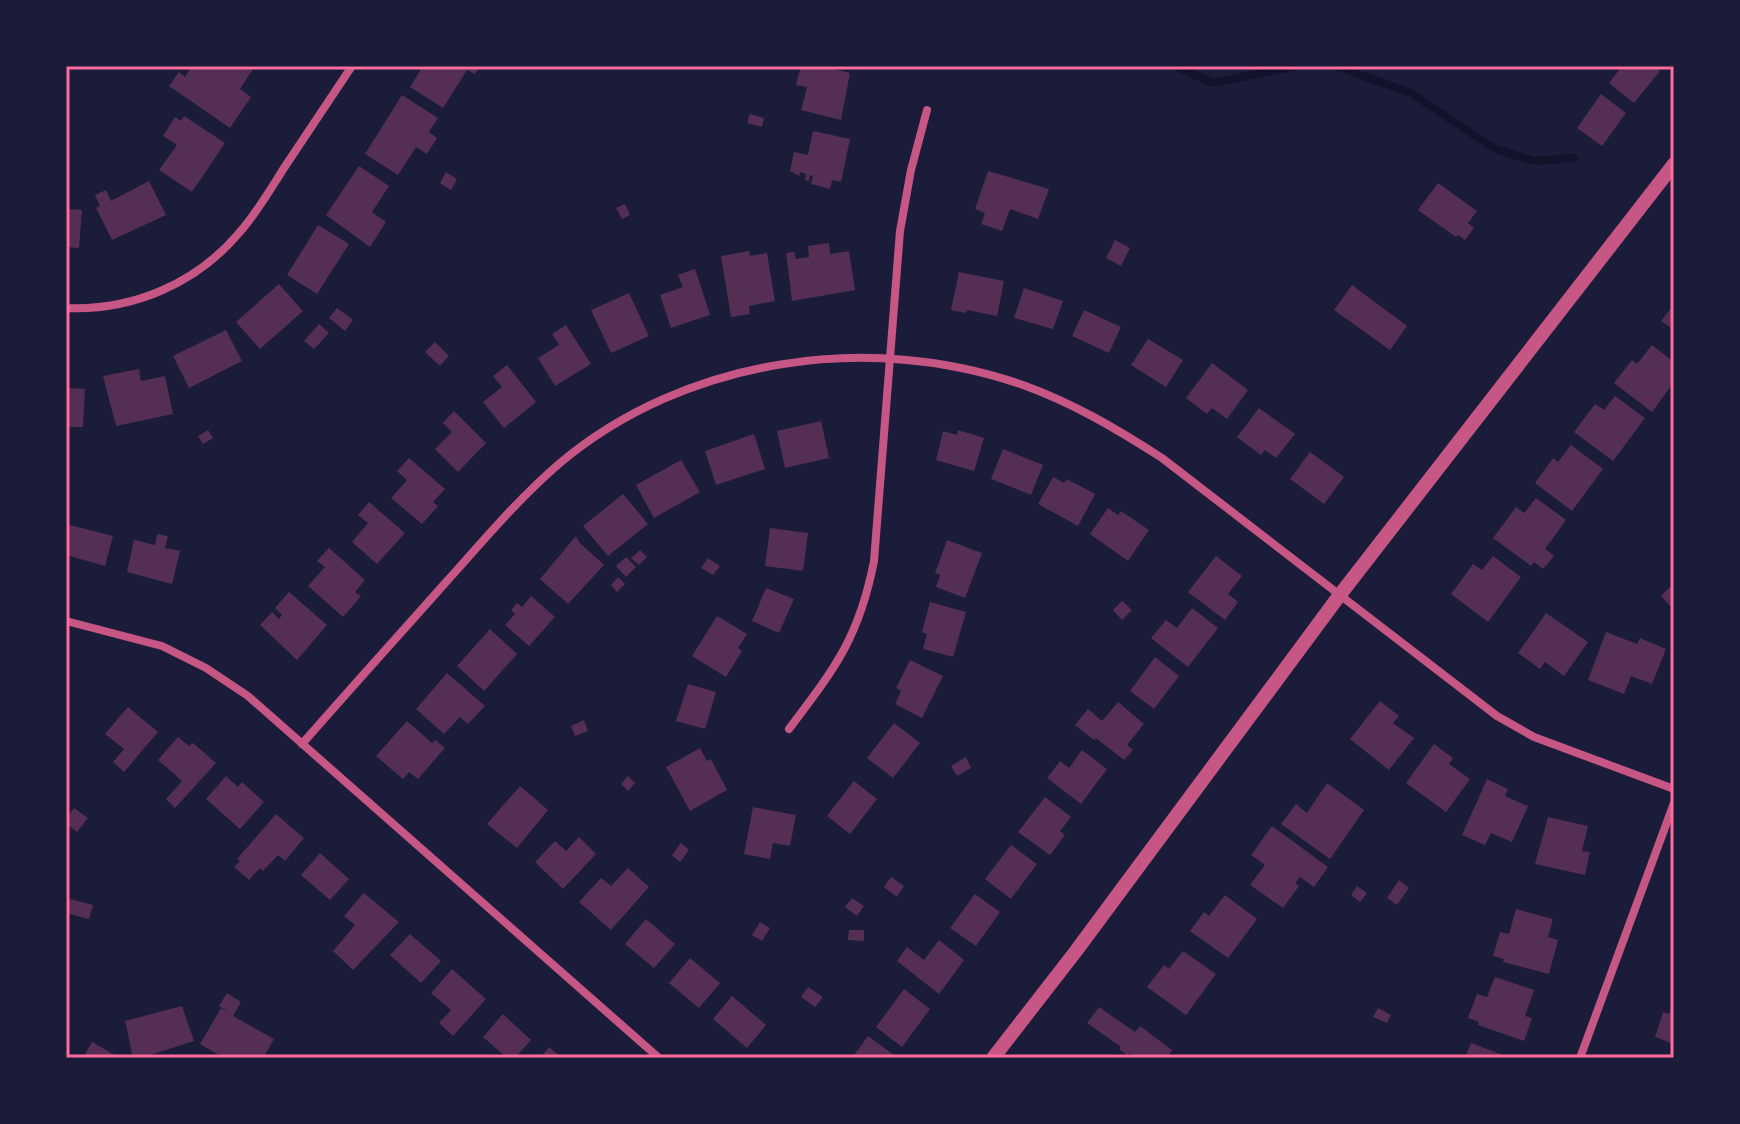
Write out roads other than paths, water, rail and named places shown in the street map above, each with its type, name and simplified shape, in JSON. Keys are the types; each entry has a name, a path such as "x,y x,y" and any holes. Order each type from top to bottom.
{"street":[{"path":"66,308 117,305 152,296 184,280 213,260 253,215 352,66"},
{"path":"789,729 837,665 855,632 867,597 874,561 900,231 911,170 927,110"},
{"path":"993,1058 1339,596 1674,164"},
{"path":"302,744 516,504 561,463 600,434 653,404 709,381 768,366 816,360 890,357 974,371 1021,385 1067,403 1110,425 1162,458 1497,716 1534,737 1674,789"},
{"path":"66,621 162,646 206,668 248,696 659,1058"},
{"path":"1580,1058 1674,803"}],"waterway":[{"path":"1175,66 1213,83 1296,66"},
{"path":"1335,66 1411,93 1495,149 1534,161 1574,158"}]}
